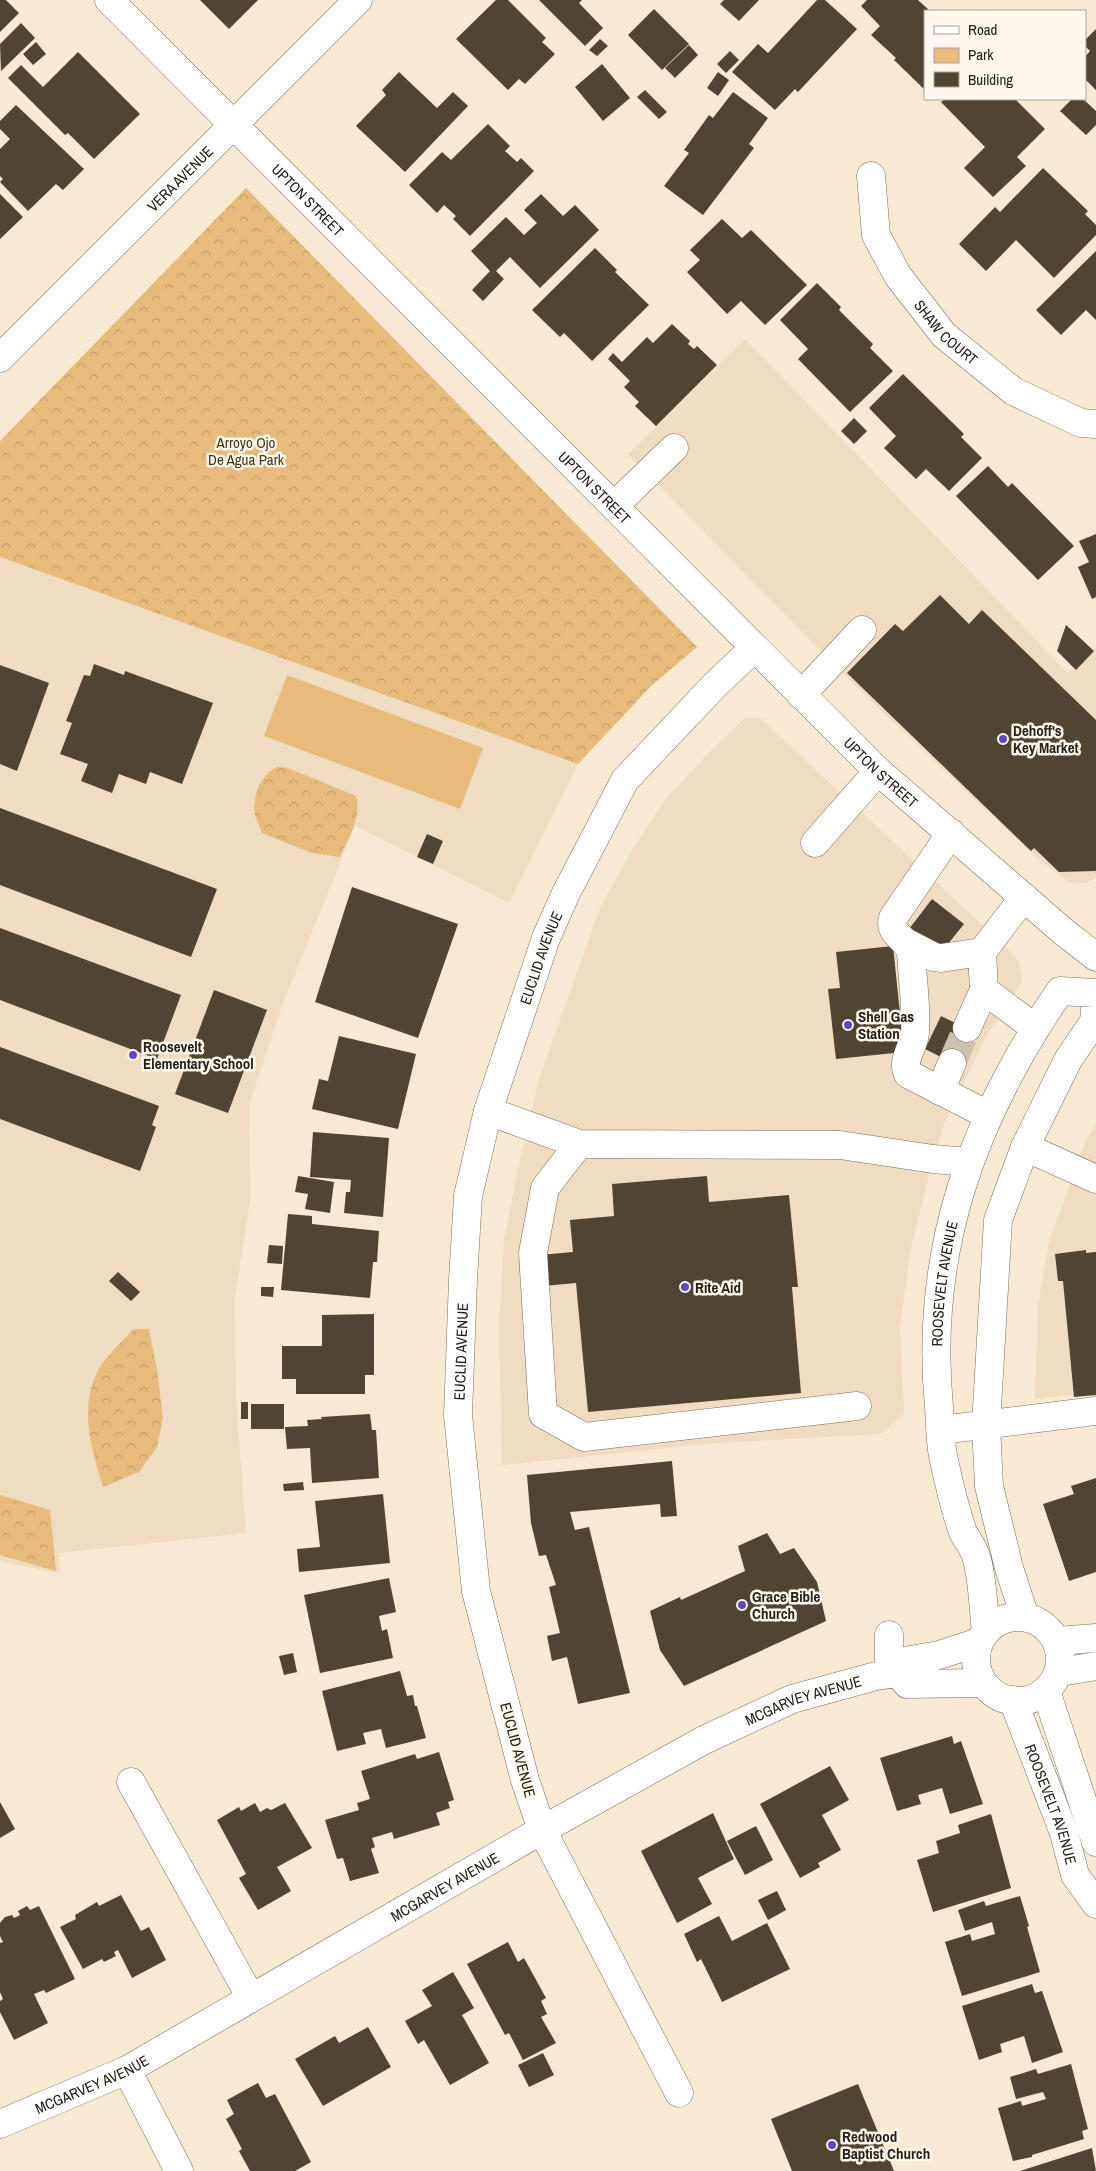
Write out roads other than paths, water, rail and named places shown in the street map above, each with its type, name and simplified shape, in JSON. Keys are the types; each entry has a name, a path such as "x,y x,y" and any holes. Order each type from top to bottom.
{"street":[{"name":"UPTON STREET","path":"109,0 615,505 754,648 878,770 1096,957"},
{"name":"VERA AVENUE","path":"0,358 358,0"},
{"name":"SHAW COURT","path":"871,176 876,235 898,276 944,335 1013,391 1081,423 1096,424"},
{"path":"615,505 674,448"},
{"path":"801,695 862,630"},
{"name":"EUCLID AVENUE","path":"680,2093 542,1830 525,1780 476,1591 458,1415 468,1196 488,1111 546,938 566,893 625,780 715,685 754,648"},
{"path":"815,843 878,770"},
{"path":"950,833 893,918 891,924 893,931 907,943 934,957 942,958 982,952"},
{"path":"967,1028 984,990 982,952 1024,897"},
{"path":"907,943 911,950 915,1034 905,1062 905,1068 908,1074 988,1115"},
{"path":"984,990 1035,1028"},
{"name":"ROOSEVELT AVENUE","path":"982,1637 976,1555 941,1483 943,1455 936,1372 936,1311 948,1239 969,1162 988,1115 996,1096 1035,1028 1060,991 1095,992 1095,1020 1068,1060 1025,1148 998,1220 986,1424 989,1486 1009,1568 1025,1617"},
{"path":"940,1091 952,1063"},
{"path":"488,1111 579,1144 840,1145 933,1159 969,1162"},
{"path":"579,1144 545,1188 533,1252 543,1414 584,1437 857,1406"},
{"path":"1025,1148 1096,1179"},
{"path":"941,1430 1096,1411"},
{"path":"1053,1682 1060,1654 1057,1641 1049,1629 1038,1621 1025,1617 1011,1617 998,1622 982,1637 975,1656 977,1670 983,1683 994,1694 1012,1700 1021,1702 1034,1698 1053,1682 1096,1666"},
{"path":"889,1634 894,1673 907,1684 983,1683"},
{"name":"MCGARVEY AVENUE","path":"0,2124 127,2070 542,1830 704,1740 792,1699 894,1673 905,1661 939,1655 982,1637"},
{"path":"1057,1641 1096,1638"},
{"name":"ROOSEVELT AVENUE","path":"1053,1682 1096,1842"},
{"name":"ROOSEVELT AVENUE","path":"1012,1700 1064,1833 1075,1875 1096,1904"},
{"path":"131,1782 251,1998"},
{"path":"127,2070 179,2171"}],"tunnel":[{"path":"952,1063 967,1028"}],"place":[{"name":"Dehoff's Key Market","path":"1003,739"},
{"name":"Shell Gas Station","path":"848,1025"},
{"name":"Roosevelt Elementary School","path":"133,1055"},
{"name":"Rite Aid","path":"685,1287"},
{"name":"Grace Bible Church","path":"742,1605"},
{"name":"Redwood Baptist Church","path":"832,2145"}],"park label":[{"name":"Arroyo Ojo De Agua Park","path":"246,450"}]}
